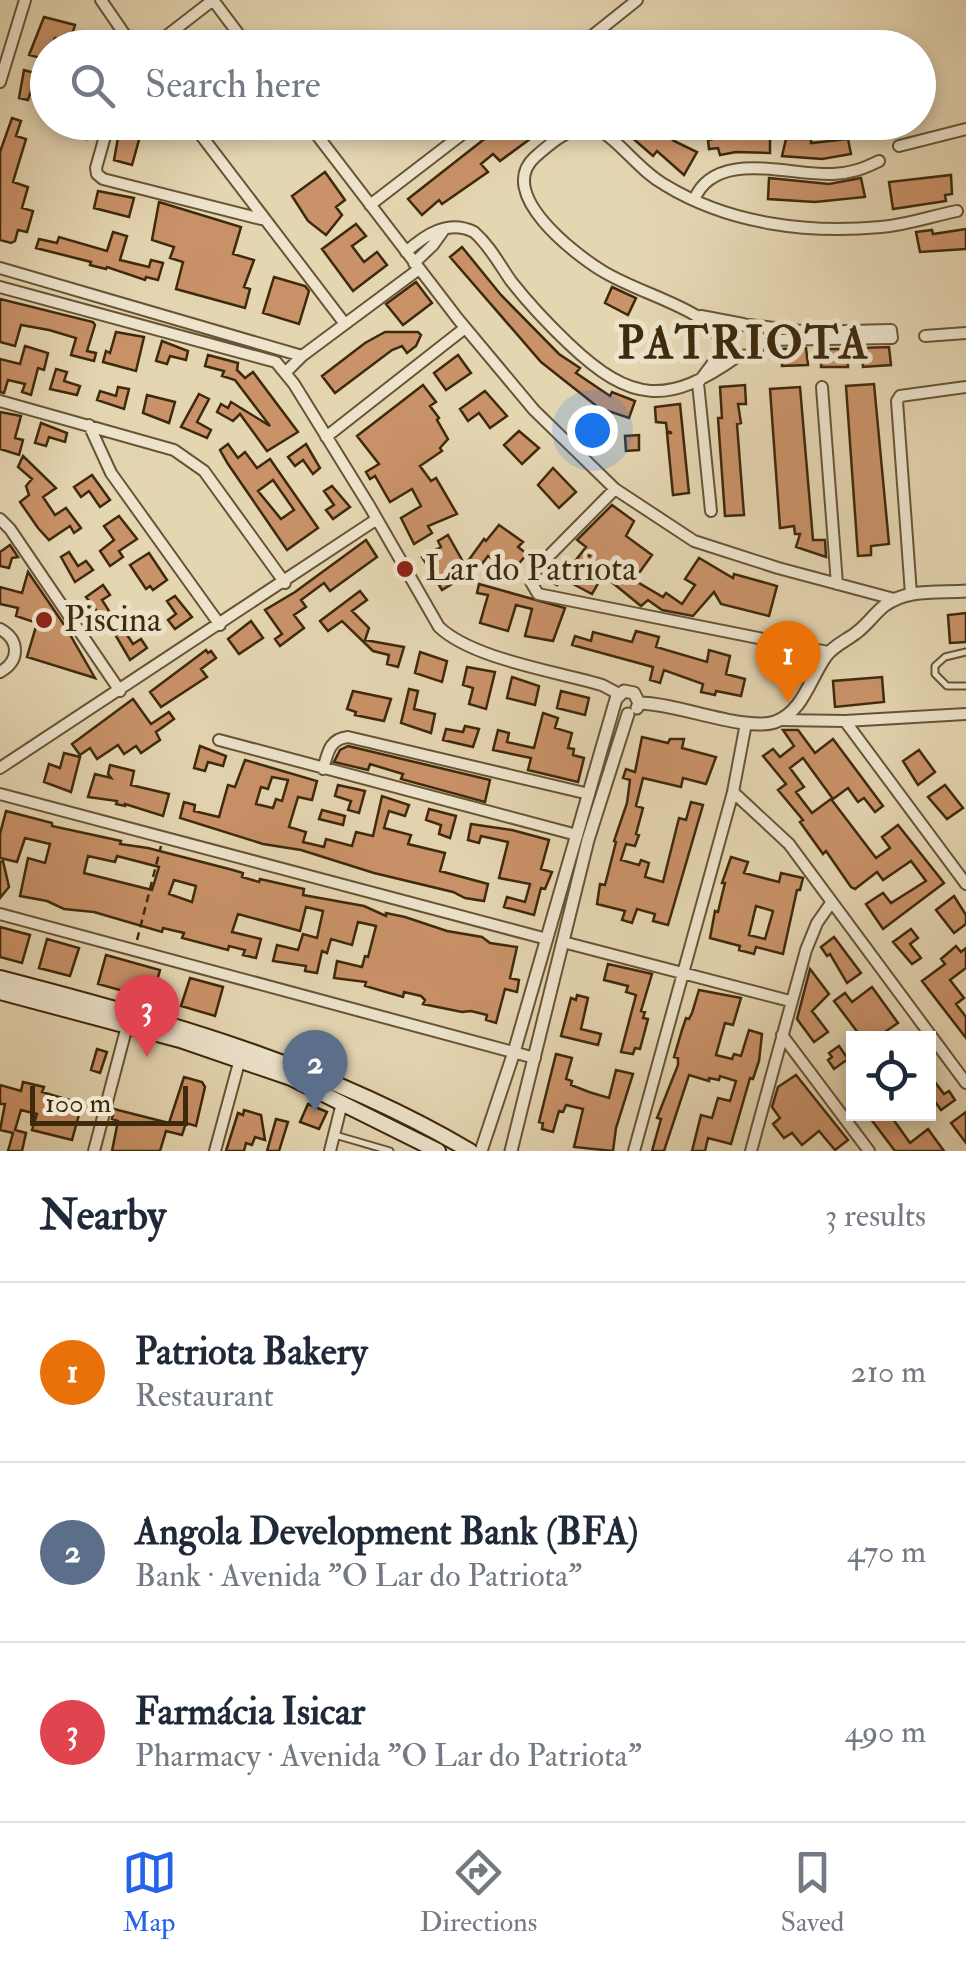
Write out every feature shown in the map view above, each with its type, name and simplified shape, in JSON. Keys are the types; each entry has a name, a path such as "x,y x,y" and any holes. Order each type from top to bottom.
{"main road":[{"path":"0,978 202,1033 270,1057 385,1106 470,1151"},
{"path":"0,992 127,1026 291,1078 438,1151"}],"street":[{"path":"0,82 25,0"},
{"path":"101,0 121,30"},
{"path":"174,30 213,0 236,30"},
{"path":"600,30 637,0"},
{"path":"936,137 966,129"},
{"path":"104,140 96,168 104,179 262,219"},
{"path":"204,140 345,324"},
{"path":"321,140 534,410 615,489 694,541 894,599"},
{"path":"370,204 454,140"},
{"path":"558,140 525,166 522,176 528,202 560,237 603,271 696,315 810,332 892,334 762,340"},
{"path":"609,140 653,178 694,200 792,228 884,227 963,210"},
{"path":"899,146 923,140"},
{"path":"694,200 706,180 740,168 833,174 857,172 879,161"},
{"path":"406,252 425,235 444,229 461,227 480,237 546,322 598,372 615,383 655,391 698,384 738,356 754,355 762,340 758,330 746,325 734,329 728,344 698,384 711,512"},
{"path":"286,372 417,266 444,229"},
{"path":"0,268 302,356"},
{"path":"0,287 276,362 326,436 438,627 450,638 477,651 602,684 617,699 618,710 628,714"},
{"path":"696,315 738,356"},
{"path":"326,436 466,328"},
{"path":"925,336 966,333"},
{"path":"822,387 837,584"},
{"path":"911,594 896,401 900,396 966,387"},
{"path":"0,401 174,450 190,460 204,471 285,582"},
{"path":"89,425 111,473 220,625"},
{"path":"615,489 537,568 531,582 538,594 828,652"},
{"path":"0,519 120,691"},
{"path":"0,768 377,520"},
{"path":"780,720 796,707 828,652 861,630 894,599 911,594 966,591"},
{"path":"0,629 11,636 16,651 10,665 0,672"},
{"path":"481,1151 514,1052 617,699 624,691 634,693 639,703"},
{"path":"514,1150 598,800 628,714 639,703"},
{"path":"639,703 661,703 762,724 780,720 845,721 966,714"},
{"path":"845,721 966,884"},
{"path":"634,1151 733,792 746,723"},
{"path":"323,769 330,746 338,738 348,737 589,794"},
{"path":"218,740 577,835"},
{"path":"733,792 789,844 966,1082"},
{"path":"0,794 546,939"},
{"path":"751,1151 790,1001 812,934 832,903"},
{"path":"0,914 535,1058"},
{"path":"563,942 790,1001"},
{"path":"94,1151 127,1026"},
{"path":"782,1036 869,1151"},
{"path":"215,1151 240,1060"},
{"path":"330,1151 342,1103"}],"lane":[{"path":"966,652 946,657 935,666 939,682 966,686"},
{"path":"335,1135 390,1151"}],"path":[{"path":"135,950 163,840"}],"building":[{"path":"44,17 75,25 74,30 39,30"},
{"path":"24,70 30,72 28,100 19,98"},
{"path":"12,118 21,121 16,136 26,139 13,182 28,187 22,208 33,211 27,232 18,230 11,243 0,240 0,152"},
{"path":"118,140 139,140 132,165 114,160"},
{"path":"483,140 529,140 500,161 493,154 481,164 488,172 442,204 439,200 422,215 408,199"},
{"path":"635,140 673,140 697,152 684,175 657,151 653,156"},
{"path":"708,140 770,140 770,153 720,155 718,148 709,149"},
{"path":"786,140 848,140 851,154 822,159 782,156"},
{"path":"325,172 345,200 336,207 342,215 326,235 308,221 292,196"},
{"path":"951,175 952,194 945,195 946,201 893,209 889,182"},
{"path":"769,178 829,184 861,178 865,197 815,202 768,199"},
{"path":"98,191 134,198 129,217 94,208"},
{"path":"159,202 241,227 233,254 254,260 244,287 250,289 245,308 176,289 183,262 170,258 174,247 152,240"},
{"path":"356,224 366,236 352,246 364,262 377,252 387,265 353,291 322,249"},
{"path":"966,229 966,249 920,252 916,232 932,230 933,234"},
{"path":"113,232 127,236 120,260 149,267 151,260 163,263 158,280 145,280 36,248 39,239 57,243 59,237 107,251"},
{"path":"462,247 501,295 559,354 580,368 576,373 610,396 612,392 635,401 629,418 599,408 541,362 450,257"},
{"path":"274,277 305,286 309,291 299,324 263,313"},
{"path":"416,282 432,303 403,325 386,304"},
{"path":"612,287 636,298 628,315 605,303"},
{"path":"0,299 93,322 87,351 96,353 94,361 71,355 76,338 49,330 21,325 15,346 0,342"},
{"path":"116,332 144,337 136,371 103,362"},
{"path":"385,332 421,335 407,353 402,346 392,350 335,393 322,376"},
{"path":"162,341 188,351 186,360 170,356 167,364 156,361"},
{"path":"25,346 48,353 44,370 38,368 31,395 22,392 25,384 8,380 4,393 0,392 0,359 20,364"},
{"path":"889,347 891,365 863,367 862,348"},
{"path":"806,348 808,365 782,366 782,349"},
{"path":"822,349 847,349 848,367 821,367"},
{"path":"208,355 238,363 237,370 245,378 253,372 298,432 267,451 240,414 233,421 217,412 221,404 228,408 231,402 270,426 235,380 222,376 224,371 205,366"},
{"path":"458,355 471,373 446,390 434,373"},
{"path":"56,369 67,372 64,381 80,386 77,395 50,389"},
{"path":"874,384 889,544 871,546 871,555 858,556 846,386"},
{"path":"423,385 436,402 430,406 448,439 440,448 442,451 420,466 431,481 436,478 457,514 428,526 432,533 414,544 401,518 421,506 412,489 390,502 375,476 370,479 366,472 379,464 357,436"},
{"path":"745,385 746,404 738,404 741,423 737,424 744,515 725,516 718,418 722,418 720,387"},
{"path":"118,387 129,389 124,409 97,400 100,391 116,396"},
{"path":"800,387 813,540 825,540 826,557 796,547 800,534 795,534 794,526 780,528 770,389"},
{"path":"485,391 507,416 490,428 479,413 468,421 460,409"},
{"path":"199,394 209,399 197,422 211,430 207,438 181,427"},
{"path":"147,395 175,402 169,423 143,413"},
{"path":"680,404 689,493 673,495 667,433 672,433 667,431 666,423 656,422 655,407"},
{"path":"0,412 21,416 15,438 23,440 19,455 0,449"},
{"path":"41,423 67,433 65,442 49,437 46,446 35,443"},
{"path":"519,431 539,448 522,464 504,445"},
{"path":"639,435 639,450 626,451 625,436"},
{"path":"228,444 238,458 245,452 257,468 270,459 318,528 287,550 220,450","holes":["273,480 294,510 281,519 258,491"]},
{"path":"306,444 320,468 313,474 303,460 295,466 288,457"},
{"path":"23,456 56,488 43,497 55,515 66,508 81,528 74,533 70,526 49,540 38,528 20,502 29,495 26,486 32,479 18,467"},
{"path":"553,468 576,492 559,508 538,485"},
{"path":"92,475 110,500 100,507 89,491 81,497 74,487"},
{"path":"332,486 350,507 333,519 326,510 334,505 324,491"},
{"path":"612,505 634,521 626,536 652,555 634,580 682,604 695,585 685,579 699,558 733,578 734,574 777,586 769,616 721,604 714,592 693,616 662,610 648,600 641,606 603,575 592,594 562,578 557,585 545,578 555,562 568,570 586,547 577,540"},
{"path":"119,516 137,539 119,551 123,557 110,566 100,551 114,540 104,526"},
{"path":"499,525 523,542 518,547 527,554 515,568 507,563 504,567 488,556 478,569 468,561"},
{"path":"448,535 462,560 452,565 460,579 442,590 422,557 441,547 438,541"},
{"path":"366,540 377,557 330,591 324,583 301,600 306,607 294,615 304,628 280,646 275,639 282,634 265,610"},
{"path":"10,545 18,557 12,558 9,568 0,566 0,552"},
{"path":"69,552 78,566 86,561 93,570 75,582 61,557"},
{"path":"149,553 167,580 153,590 150,586 146,589 130,565"},
{"name":"Piscina","path":"28,572 95,678 27,657 37,623 16,616 18,608 0,604 0,587 22,593"},
{"path":"479,584 565,608 553,641 525,636 532,609 516,605 508,631 480,623 488,595 477,593"},
{"path":"103,585 110,595 102,600 111,614 103,619 86,597"},
{"path":"360,591 367,600 352,611 369,628 365,640 404,647 398,667 387,664 389,655 373,651 342,621 328,631 320,621"},
{"path":"175,596 192,617 175,629 168,620 176,614 167,601"},
{"path":"966,613 966,642 950,643 948,615"},
{"path":"251,621 263,638 239,654 228,639"},
{"path":"124,630 133,644 141,639 147,648 130,660 116,636"},
{"path":"636,631 659,637 656,647 707,662 709,650 730,656 726,674 745,679 741,696 701,692 703,684 664,670 660,683 650,680 653,667 572,645 575,636 591,641 593,632 632,642"},
{"path":"206,650 216,658 201,669 207,677 161,707 150,692"},
{"path":"420,652 447,661 442,682 415,673"},
{"path":"467,667 495,672 486,709 469,704 473,688 463,685"},
{"path":"512,677 539,686 535,705 507,698"},
{"path":"882,677 884,702 835,707 833,681"},
{"path":"409,689 418,691 414,709 435,714 431,733 401,723"},
{"path":"353,691 391,699 384,721 355,715 347,709"},
{"path":"561,691 589,698 585,715 557,708"},
{"path":"133,699 151,724 169,712 174,719 156,732 160,740 141,753 136,746 124,754 118,745 97,759 90,748 80,755 72,744"},
{"path":"543,713 558,718 555,728 572,733 568,748 574,749 573,755 584,758 578,782 528,770 531,758 493,750 498,730 509,733 507,742 534,748"},
{"path":"465,726 479,729 473,747 443,740 446,729 463,732"},
{"path":"783,730 798,730 815,753 833,739 883,806 875,812 864,798 858,802 848,788 833,799 803,758 790,768 804,787 796,792 812,813 831,799 876,858 890,848 882,837 898,825 944,883 883,929 866,904 883,893 891,903 926,881 911,861 883,880 877,872 855,889 851,887 778,790 786,784 763,756 773,749 780,757 794,746"},
{"path":"642,737 668,743 670,739 684,739 682,748 716,757 706,784 683,778 681,787 643,778 636,806 643,808 636,834 639,835 635,846 626,844 621,860 639,865 641,860 649,863 645,877 663,882 679,818 686,820 691,802 703,805 668,925 653,921 655,914 637,909 632,923 622,920 625,911 597,904 627,803 630,780 623,778 626,769 635,772"},
{"path":"200,746 226,756 223,766 208,762 205,771 194,768"},
{"path":"348,746 490,780 485,802 401,779 403,774 370,764 368,770 334,762 340,750"},
{"path":"919,750 935,772 918,785 903,761"},
{"path":"64,753 80,757 71,792 44,782 49,764 60,768"},
{"path":"245,760 317,781 312,800 298,797 289,827 306,832 303,842 324,847 326,839 352,846 356,832 373,836 382,796 409,805 405,816 389,811 384,828 411,835 408,844 445,853 440,871 488,884 484,901 301,850 263,844 180,818 184,802 195,805 194,811 219,817 228,785 235,787","holes":["272,777 288,780 282,801 276,799 273,808 256,804 261,787 268,789"]},
{"path":"110,765 134,771 131,785 169,794 163,816 116,804 117,801 88,797 95,774 111,778"},
{"path":"338,785 365,791 359,813 348,810 351,801 335,796"},
{"path":"945,785 963,808 947,819 928,797"},
{"path":"429,809 456,816 450,838 439,834 441,825 426,820"},
{"path":"322,810 345,816 343,825 319,819"},
{"path":"6,811 121,841 120,844 233,870 259,882 260,879 304,889 303,895 364,906 386,916 405,917 482,937 490,943 517,947 510,978 519,980 517,992 505,989 496,1023 486,1020 487,1015 423,1004 421,996 404,992 403,997 365,986 366,982 334,978 337,961 362,967 365,956 368,957 376,926 358,922 352,945 331,939 327,953 322,951 317,973 305,971 306,966 273,961 277,945 298,950 303,934 317,938 323,911 306,907 300,931 238,914 232,932 261,939 256,958 243,955 245,950 229,946 228,950 182,938 184,933 163,928 162,932 20,896 28,858 45,863 50,844 25,838 17,862 0,858 0,834","holes":["88,856 115,862 117,856 159,867 152,890 84,873","174,880 196,886 192,902 169,894"]},
{"path":"471,824 549,840 541,869 552,872 545,889 541,888 534,915 504,907 507,897 525,902 530,884 499,878 508,842 481,836 479,843 468,840"},
{"path":"731,857 748,862 744,873 779,882 781,873 803,878 783,954 756,947 754,954 710,938","holes":["756,906 773,911 765,939 749,935"]},
{"path":"3,861 9,887 0,898 0,862"},
{"path":"954,896 966,915 966,924 954,933 936,910"},
{"path":"0,927 30,935 22,963 0,957"},
{"path":"911,929 918,938 910,944 921,958 912,964 893,942"},
{"path":"834,937 861,973 847,983 830,954 827,956 821,947"},
{"path":"47,939 79,948 70,976 39,968"},
{"path":"956,946 961,952 966,948 966,968 950,980 964,998 956,1004 966,1017 966,1038 922,981 945,964 941,959"},
{"path":"106,955 160,970 152,999 98,984"},
{"path":"608,964 652,974 641,1011 645,1012 643,1018 648,1019 640,1049 635,1048 633,1054 621,1052 636,995 626,992 628,986 604,980"},
{"path":"810,969 829,994 812,1011 828,1032 814,1042 797,1019"},
{"path":"190,978 223,987 215,1016 181,1006"},
{"path":"872,987 898,1023 886,1031 857,1031 834,1001 845,993 852,1002"},
{"path":"699,990 741,998 733,1025 725,1023 716,1055 732,1059 734,1054 741,1056 749,1030 762,1034 759,1061 753,1079 750,1078 731,1144 708,1138 705,1151 692,1151 701,1115 712,1118 718,1098 730,1101 736,1081 720,1076 719,1080 709,1081 689,1075 664,1151 652,1151 661,1119 657,1118 678,1065 678,1058 674,1057"},
{"path":"577,995 588,998 581,1029 601,1034 598,1045 561,1036 571,998 576,1000"},
{"path":"839,1046 846,1060 834,1069 828,1060 832,1057 829,1053"},
{"path":"97,1049 107,1052 100,1073 91,1070"},
{"path":"556,1054 572,1058 566,1079 572,1081 571,1085 609,1098 616,1070 633,1074 613,1151 574,1147 583,1109 566,1105 563,1112 559,1111 553,1132 542,1129 543,1123 539,1122"},
{"path":"796,1075 848,1140 835,1150 819,1131 802,1145 792,1133 784,1138 773,1124 780,1118 772,1107 778,1087"},
{"path":"184,1077 202,1082 205,1087 196,1126 186,1123 182,1135 166,1131 160,1151 112,1151 118,1121 112,1119 114,1109 169,1123"},
{"path":"23,1082 73,1101 71,1109 80,1111 72,1140 32,1130 37,1114 21,1110 15,1130 26,1133 22,1151 8,1151 13,1133 0,1130 5,1104 0,1104 0,1085 21,1091"},
{"path":"936,1084 955,1100 941,1110 936,1103"},
{"path":"308,1104 327,1112 319,1129 300,1122"},
{"path":"244,1110 261,1115 265,1140 255,1137 252,1145 246,1143 244,1151 226,1151 238,1113 243,1115"},
{"path":"966,1112 966,1143 951,1123"},
{"path":"276,1119 288,1122 279,1151 267,1151"},
{"path":"872,1121 894,1121 910,1143 928,1129 944,1151 895,1151"}],"place":[{"name":"Lar do Patriota","path":"405,569"},
{"name":"Piscina","path":"44,620"},
{"name":"Patriota Bakery","path":"788,703"},
{"name":"Farmácia Isicar","path":"147,1057"},
{"name":"Angola Development Bank (BFA)","path":"315,1112"}],"district":[{"name":"PATRIOTA","path":"744,344"}]}
